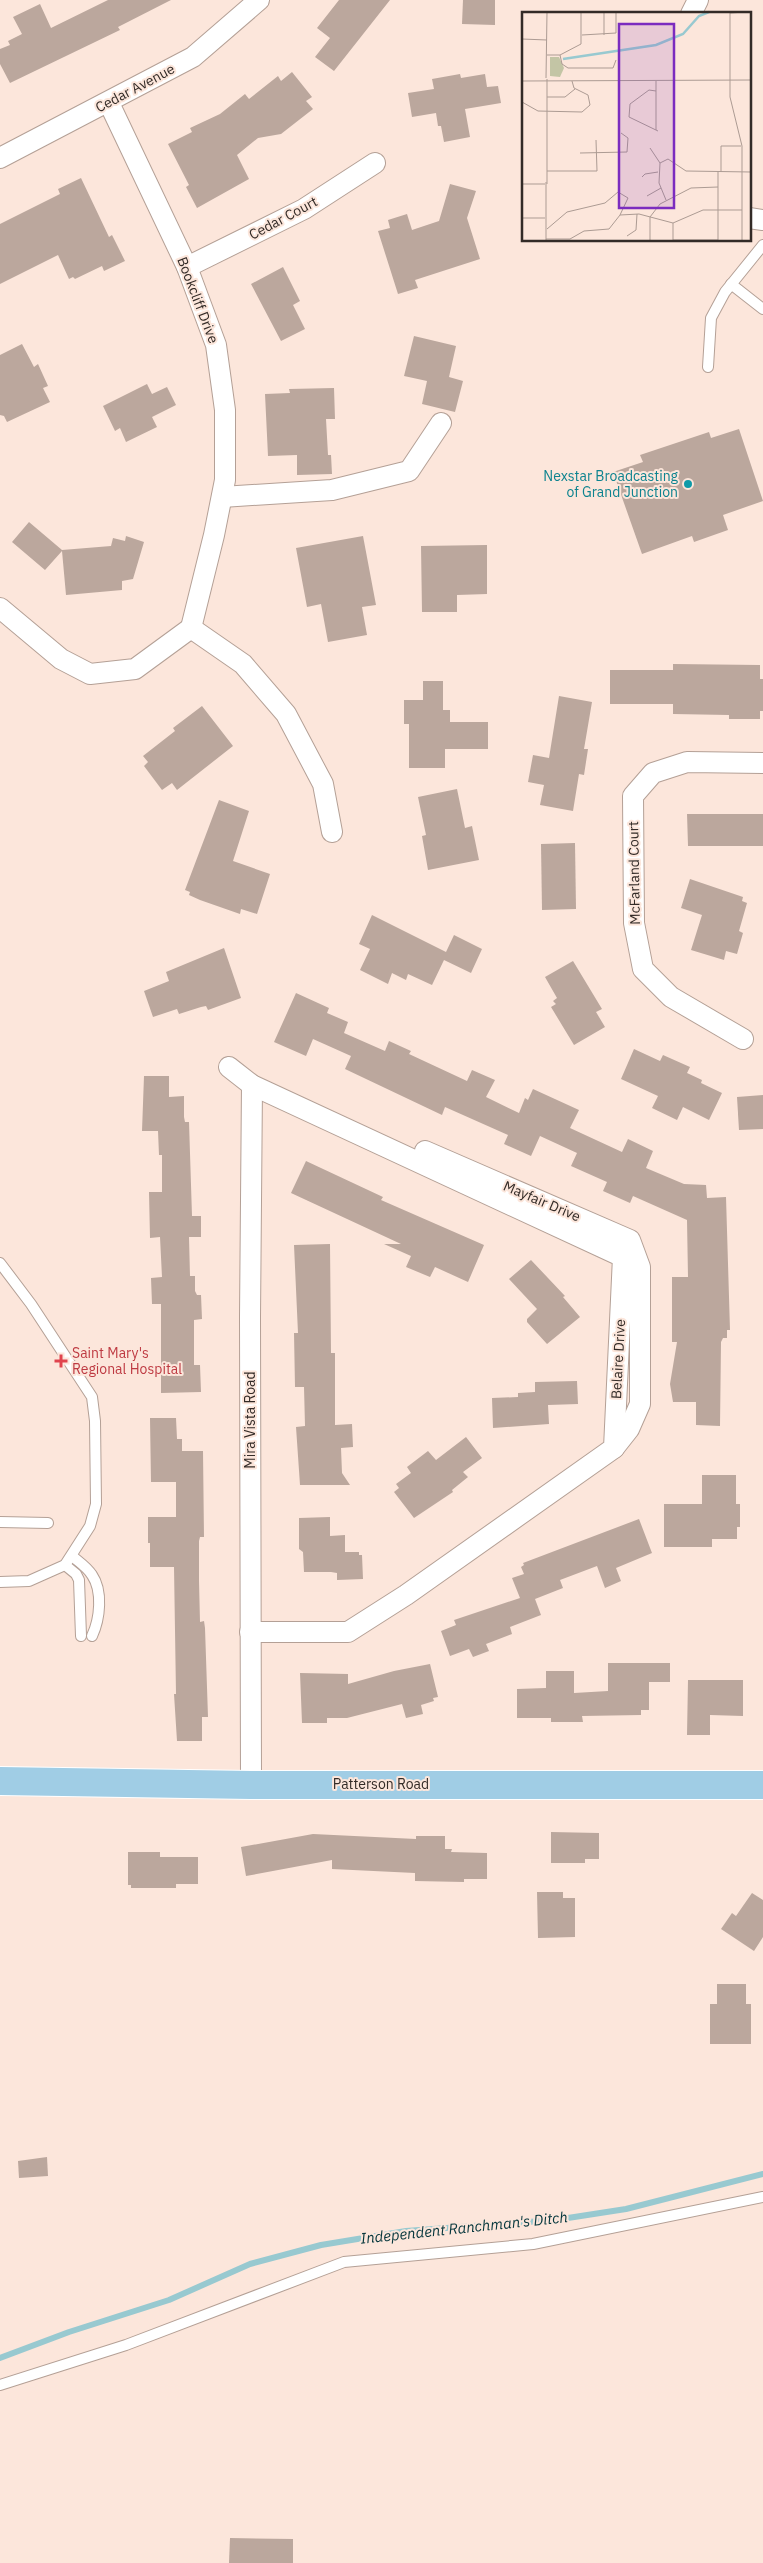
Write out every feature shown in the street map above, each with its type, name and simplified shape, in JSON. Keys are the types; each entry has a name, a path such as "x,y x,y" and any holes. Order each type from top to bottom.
{"main road":[{"name":"Patterson Road","path":"0,1781 251,1785 763,1785"}],"street":[{"name":"Cedar Avenue","path":"0,158 193,57 259,0"},
{"path":"692,12 698,0"},
{"name":"Bookcliff Drive","path":"108,103 187,267 216,345 225,410 225,480 191,628"},
{"name":"Cedar Court","path":"187,267 304,209 375,163"},
{"path":"750,218 763,220"},
{"path":"222,497 332,490 409,470 441,423"},
{"path":"0,608 61,659 90,674 135,669 191,628 243,664 286,714 322,784 332,832"},
{"name":"McFarland Court","path":"743,1039 671,997 643,969 634,923 633,796 652,773 687,762 763,763"},
{"path":"229,1067 252,1085"},
{"name":"Belaire Drive","path":"250,1632 348,1632 406,1595 614,1448 623,1257 252,1085"},
{"name":"Mira Vista Road","path":"251,1785 252,1085"}],"lane":[{"path":"708,366 711,318 731,284 763,245"},
{"path":"731,284 763,309"},
{"path":"0,1263 31,1304 92,1397 95,1421 96,1504 90,1526 65,1565 40,1578 0,1582"},
{"path":"0,1522 48,1523"},
{"path":"72,1556 93,1576 97,1586 98,1623 92,1636"},
{"path":"65,1565 76,1574 79,1580 81,1636"},
{"path":"0,2385 126,2345 344,2262 534,2244 763,2197"}],"building":[{"path":"108,0 171,0 118,27 120,30 10,83 0,64 0,49 10,45 8,41 22,34 13,17 40,4 51,28"},
{"path":"339,0 390,0 334,71 315,57 330,38 317,28"},
{"path":"463,0 495,0 495,25 462,24"},
{"path":"292,72 312,97 306,101 313,109 281,134 258,138 237,155 249,179 197,208 186,187 189,185 168,144 192,132 190,128 220,114 245,94 249,99 278,76 281,81"},
{"path":"460,74 461,78 485,74 487,87 498,86 501,103 465,109 470,137 444,142 441,126 438,126 436,113 412,117 408,93 434,89 432,79"},
{"path":"81,178 109,237 112,235 125,261 104,271 102,266 75,279 73,277 69,279 58,255 0,284 0,224 60,194 58,189"},
{"path":"450,184 476,191 467,218 480,259 415,280 418,288 398,294 378,231 390,228 388,220 407,214 412,230 439,221"},
{"path":"283,267 300,301 293,305 305,329 281,341 251,284"},
{"path":"414,336 456,346 449,377 463,381 455,412 422,404 427,381 404,376"},
{"path":"22,344 34,367 38,364 48,386 43,388 50,402 7,422 4,416 0,415 0,355"},
{"path":"147,384 152,394 167,387 176,405 152,417 157,427 126,442 120,428 115,431 103,406"},
{"path":"334,388 335,419 326,419 328,455 331,455 332,474 297,475 297,455 268,456 265,394 290,393 289,389"},
{"name":"Nexstar Broadcasting of Grand Junction","path":"739,429 763,501 723,515 728,530 694,542 692,536 642,554 613,472 643,462 640,455 709,432 711,438"},
{"path":"29,522 62,550 111,546 113,538 125,541 126,536 144,542 133,579 122,581 122,590 66,595 62,551 45,570 12,542"},
{"path":"363,536 376,605 362,607 367,635 328,642 321,604 307,607 296,548"},
{"path":"487,545 487,594 457,595 457,612 422,612 421,546"},
{"path":"673,664 760,665 760,679 763,679 763,711 760,711 760,719 729,719 729,715 673,714 673,704 610,704 610,670 673,670"},
{"path":"423,681 443,681 443,710 450,710 450,722 488,722 488,749 445,749 445,768 409,768 409,724 404,724 404,700 423,700"},
{"path":"559,696 592,702 584,749 588,749 584,775 579,774 573,811 540,805 544,785 528,782 533,755 549,758"},
{"path":"202,706 233,746 177,790 172,783 162,790 144,766 148,762 143,756 175,731 173,728"},
{"path":"457,789 465,828 472,826 479,860 428,870 422,836 426,835 418,797"},
{"path":"219,800 249,811 233,861 270,874 257,914 241,909 240,914 200,900 189,895 190,892 185,890"},
{"path":"687,814 763,814 763,846 688,846"},
{"path":"575,843 576,909 542,910 541,844"},
{"path":"690,879 743,897 742,901 747,903 739,931 743,933 737,954 726,951 724,960 691,950 702,915 681,908"},
{"path":"372,915 446,952 454,935 482,949 471,973 444,960 432,985 408,974 406,980 392,973 388,984 360,970 370,949 359,944"},
{"path":"224,948 241,998 208,1010 206,1006 179,1014 177,1009 153,1017 144,991 169,981 166,972"},
{"path":"573,961 602,1009 596,1012 605,1027 574,1045 551,1007 556,1004 553,1001 557,998 545,977"},
{"path":"296,993 329,1008 327,1013 348,1022 344,1033 385,1051 389,1041 411,1051 409,1054 467,1081 472,1070 495,1080 486,1097 519,1113 525,1098 528,1100 533,1089 579,1110 570,1128 622,1152 628,1139 653,1151 646,1168 684,1184 706,1185 707,1198 726,1197 730,1330 727,1330 727,1338 723,1338 721,1342 720,1426 696,1425 696,1402 673,1402 670,1384 677,1342 672,1342 672,1277 688,1277 687,1220 633,1196 630,1203 603,1191 607,1182 571,1166 577,1153 540,1136 531,1156 504,1144 508,1135 445,1107 442,1115 345,1069 351,1056 313,1039 306,1056 274,1042"},
{"path":"634,1049 660,1061 663,1055 690,1067 687,1073 702,1080 701,1083 722,1093 709,1120 683,1107 677,1120 652,1108 658,1096 621,1079"},
{"path":"144,1076 169,1076 169,1097 184,1096 184,1117 185,1122 189,1122 192,1216 201,1216 201,1237 189,1237 190,1276 195,1276 195,1291 197,1295 201,1295 202,1319 194,1320 194,1365 200,1365 201,1392 161,1393 161,1304 152,1304 151,1278 162,1277 160,1237 150,1238 149,1192 162,1192 162,1155 159,1155 158,1131 142,1131"},
{"path":"763,1095 763,1129 739,1130 737,1097"},
{"path":"306,1161 383,1197 381,1200 484,1245 468,1282 435,1267 430,1277 406,1267 411,1256 384,1244 401,1244 291,1193"},
{"path":"330,1244 331,1353 335,1353 335,1425 352,1424 353,1447 341,1448 342,1473 350,1485 300,1485 296,1427 305,1426 304,1387 295,1387 294,1333 298,1333 294,1245"},
{"path":"531,1260 565,1296 563,1297 580,1317 547,1344 527,1322 527,1319 537,1309 509,1279"},
{"path":"577,1381 578,1404 548,1405 549,1424 493,1428 492,1398 518,1397 518,1393 535,1392 535,1382"},
{"path":"150,1418 176,1418 177,1439 182,1439 182,1451 203,1451 204,1537 200,1537 199,1541 199,1581 200,1622 204,1621 205,1628 208,1717 202,1717 202,1741 177,1741 174,1694 176,1694 174,1567 150,1567 150,1543 148,1543 148,1517 176,1517 176,1482 151,1482"},
{"path":"466,1437 482,1458 463,1472 468,1477 452,1490 453,1492 414,1518 394,1492 399,1488 396,1484 411,1473 407,1467 428,1451 436,1460"},
{"path":"702,1475 736,1475 736,1504 740,1504 740,1527 737,1527 737,1539 712,1539 712,1547 664,1547 664,1504 702,1504"},
{"path":"330,1517 330,1536 345,1535 345,1552 359,1552 359,1555 362,1555 363,1579 337,1580 337,1573 304,1572 303,1552 299,1549 299,1518"},
{"path":"639,1519 652,1553 616,1568 621,1581 605,1588 597,1566 560,1580 563,1588 535,1599 541,1615 510,1627 512,1634 486,1644 489,1651 473,1657 469,1649 450,1656 441,1631 456,1625 454,1620 520,1598 512,1578 524,1574 521,1567 524,1565 523,1563"},
{"path":"608,1663 670,1663 670,1682 649,1682 649,1710 641,1710 641,1715 582,1716 583,1722 551,1722 551,1718 517,1718 517,1689 546,1688 546,1671 574,1671 574,1693 608,1691"},
{"path":"430,1664 438,1697 433,1698 434,1701 421,1705 423,1714 406,1718 402,1704 347,1718 327,1718 327,1723 302,1723 300,1673 348,1674 348,1684 394,1671"},
{"path":"688,1680 743,1680 743,1716 710,1715 710,1735 687,1735"},
{"path":"551,1832 599,1833 599,1859 585,1859 585,1863 551,1863"},
{"path":"313,1834 416,1839 416,1836 445,1836 445,1849 452,1849 451,1852 487,1853 487,1879 464,1879 464,1882 415,1881 415,1873 332,1869 332,1860 246,1876 241,1847"},
{"path":"128,1852 160,1852 160,1857 198,1857 198,1884 176,1884 176,1888 131,1888 131,1885 128,1885"},
{"path":"537,1892 563,1892 563,1898 575,1898 575,1937 538,1938"},
{"path":"752,1893 763,1900 763,1937 754,1951 721,1929 732,1913 736,1916"},
{"path":"717,1984 746,1984 746,2004 751,2004 751,2044 710,2044 710,2004 717,2004"},
{"path":"47,2157 48,2176 19,2178 18,2161"},
{"path":"230,2538 293,2539 293,2563 229,2563"}],"waterway":[{"name":"Independent Ranchman's Ditch","path":"0,2358 69,2332 169,2300 250,2264 321,2245 406,2231 555,2220 626,2209 763,2174"}],"place":[{"name":"Nexstar Broadcasting of Grand Junction","path":"688,484"},
{"name":"Saint Mary's Regional Hospital","path":"61,1361"}]}
